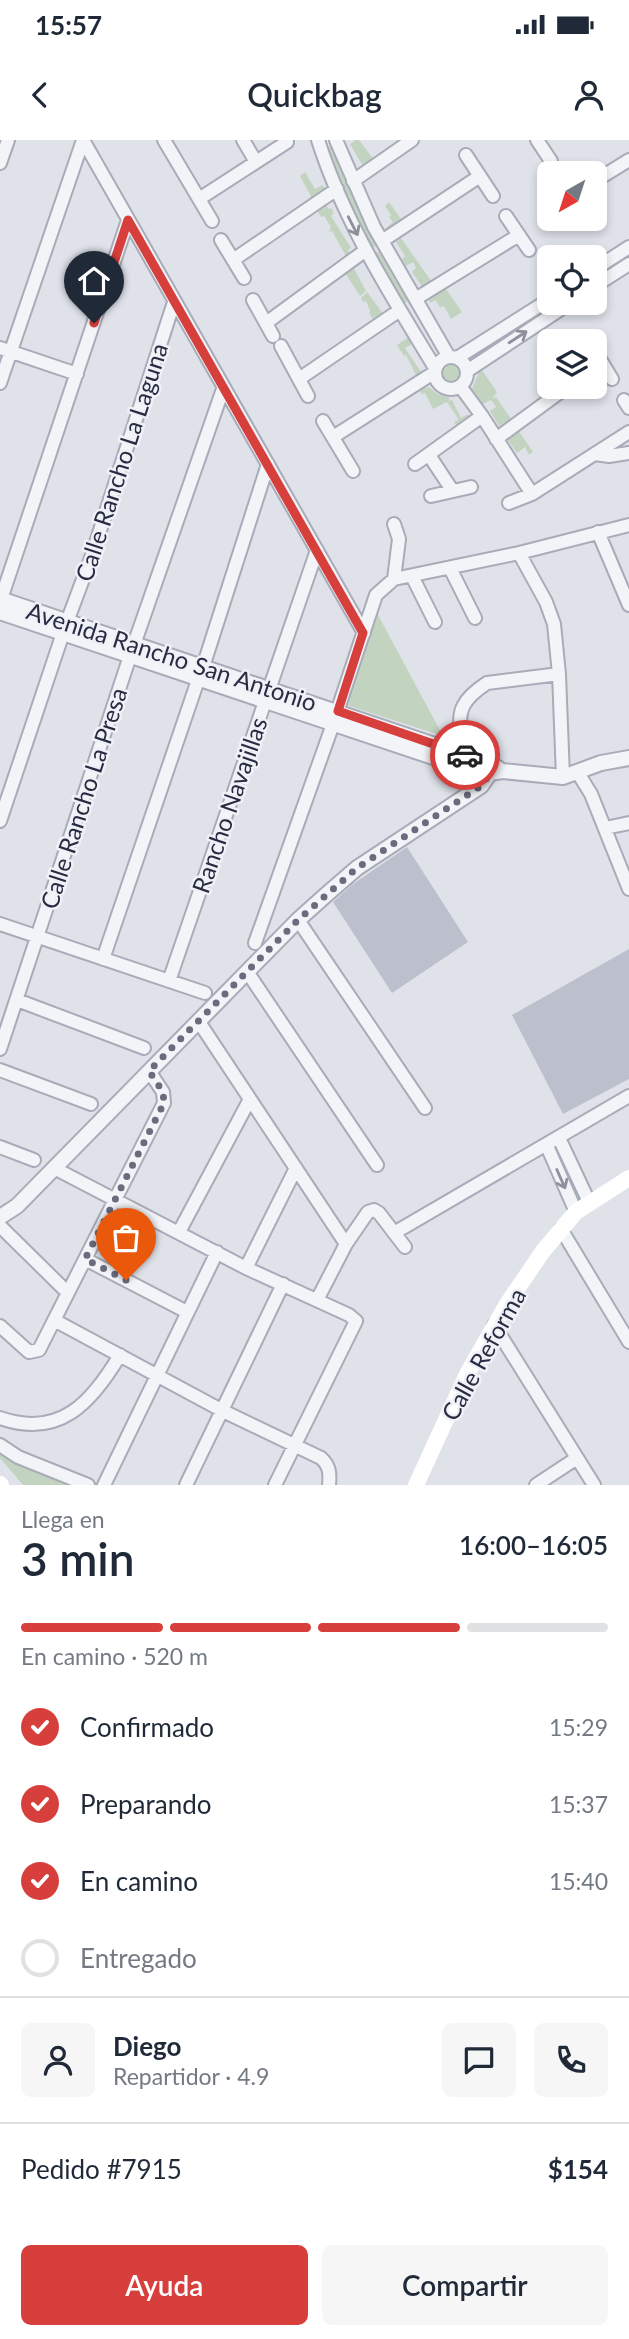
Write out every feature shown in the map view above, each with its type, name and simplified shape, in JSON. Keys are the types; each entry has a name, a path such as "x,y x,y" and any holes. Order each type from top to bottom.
{"main road":[{"name":"Calle Reforma","path":"416,1485 467,1374 494,1325 543,1251 582,1207 629,1178"}],"street":[{"path":"0,163 8,140"},
{"path":"83,140 363,633"},
{"path":"0,383 5,350 83,140"},
{"path":"164,140 212,221"},
{"path":"243,140 256,162"},
{"path":"318,140 337,189 366,250 435,370 436,378 443,387 449,389 460,386 466,379 465,366 453,357 382,241 336,140"},
{"path":"354,181 412,140"},
{"path":"537,140 551,161"},
{"path":"199,199 287,142"},
{"path":"466,155 493,196"},
{"path":"607,174 629,160"},
{"path":"382,241 480,177"},
{"path":"233,260 337,189"},
{"path":"506,216 529,250"},
{"path":"0,599 128,220"},
{"path":"417,299 519,235"},
{"path":"221,240 244,278"},
{"path":"607,261 629,247"},
{"path":"266,323 366,250"},
{"path":"607,278 629,264"},
{"path":"253,300 308,396"},
{"name":"Calle Rancho La Laguna","path":"0,821 92,555 174,302"},
{"path":"333,437 435,370 443,358 453,357 537,307"},
{"path":"299,379 400,310"},
{"path":"467,371 552,315"},
{"path":"5,350 77,374"},
{"path":"607,373 612,379"},
{"path":"460,386 532,494"},
{"name":"Calle Rancho La Presa","path":"0,1049 132,650 223,389"},
{"path":"496,439 551,399"},
{"path":"415,464 482,416"},
{"path":"323,421 353,471"},
{"path":"509,503 532,494 629,432"},
{"path":"595,454 609,456 629,453"},
{"path":"429,455 452,490"},
{"path":"103,959 268,464"},
{"path":"431,496 471,487"},
{"path":"394,524 399,539 394,579"},
{"path":"255,943 376,595 394,579 519,553 629,525"},
{"path":"598,532 629,605"},
{"name":"Rancho Navajillas","path":"169,981 317,550"},
{"path":"519,553 546,602 554,624 571,775 591,794 629,889"},
{"path":"450,568 475,618"},
{"path":"412,576 435,621"},
{"name":"Avenida Rancho San Antonio","path":"0,599 65,628"},
{"name":"Avenida Rancho San Antonio","path":"0,612 65,628 494,769 571,775 601,763 629,758"},
{"path":"472,763 459,725 459,715 479,688 487,683 559,674"},
{"path":"0,1217 17,1206 298,920 357,868 481,786 494,769"},
{"path":"605,828 629,823"},
{"path":"298,920 425,1108"},
{"path":"0,924 205,993"},
{"path":"248,973 377,1165"},
{"path":"17,1000 144,1048"},
{"path":"199,1022 346,1244"},
{"path":"0,1070 91,1104"},
{"path":"0,1325 29,1352 39,1350 164,1103 163,1092 149,1071"},
{"path":"394,1233 629,1096"},
{"path":"179,1232 250,1099"},
{"path":"559,1138 582,1207"},
{"path":"547,1146 582,1207"},
{"path":"0,1147 34,1160"},
{"path":"54,1168 246,1268 356,1321 275,1485"},
{"path":"246,1268 296,1168"},
{"path":"317,1300 346,1244 368,1212 374,1210 405,1247"},
{"path":"0,1226 68,1293"},
{"path":"561,1229 629,1342"},
{"path":"104,1485 217,1252"},
{"path":"85,1259 187,1312"},
{"path":"186,1485 283,1284"},
{"path":"54,1320 223,1411 327,1463 329,1485"},
{"path":"494,1325 594,1485"},
{"path":"0,1418 33,1424 54,1420 78,1410 102,1387 120,1355"},
{"path":"0,1445 18,1457 88,1485"},
{"path":"536,1485 577,1458"}],"green space":[{"path":"359,140 375,161 364,168 350,144"},
{"path":"334,146 358,208 377,245 371,249 352,218 327,147"},
{"path":"305,172 315,189 323,185 325,191 313,200 300,176"},
{"path":"389,202 404,223 388,234 386,228 393,222 385,206"},
{"path":"325,204 334,213 331,216 351,248 348,250 352,256 347,258 332,231 329,232 331,227 317,210"},
{"path":"401,238 434,285 425,291 412,272 416,268 413,262 406,266 402,259 405,256 396,242"},
{"path":"374,252 379,252 409,300 405,303 373,256"},
{"path":"353,267 366,291 360,296 344,271"},
{"path":"446,289 462,312 451,319 444,306 440,307 435,300 431,303 428,299"},
{"path":"367,292 384,315 374,321 366,301 363,302 361,298"},
{"path":"409,337 412,344 405,348 421,372 416,375 406,355 404,356 397,345"},
{"path":"452,361 460,364 463,372 460,380 452,383 444,380 441,372 444,364"},
{"path":"482,370 497,392 492,399 496,397 511,419 499,426 490,411 496,407 491,400 483,404 472,389"},
{"path":"424,384 437,394 450,398 448,401 452,400 461,418 468,414 471,420 459,429 454,422 458,420 457,417 447,402 433,409 425,393 422,394 417,388"},
{"path":"516,427 533,452 529,455 525,447 517,453 505,436"},
{"path":"377,613 443,736 346,705"},
{"path":"0,1453 76,1485 23,1485 0,1458"}],"building":[{"path":"407,847 468,942 392,993 333,902 353,884"},
{"path":"629,949 629,1079 563,1114 512,1015"}],"way so far":[{"path":"126,1280 85,1259 164,1103 163,1092 149,1071 298,920 357,868 481,786 490,773 491,764 465,755"}],"route":[{"path":"94,323 128,220 363,633 338,711 465,755"}]}
